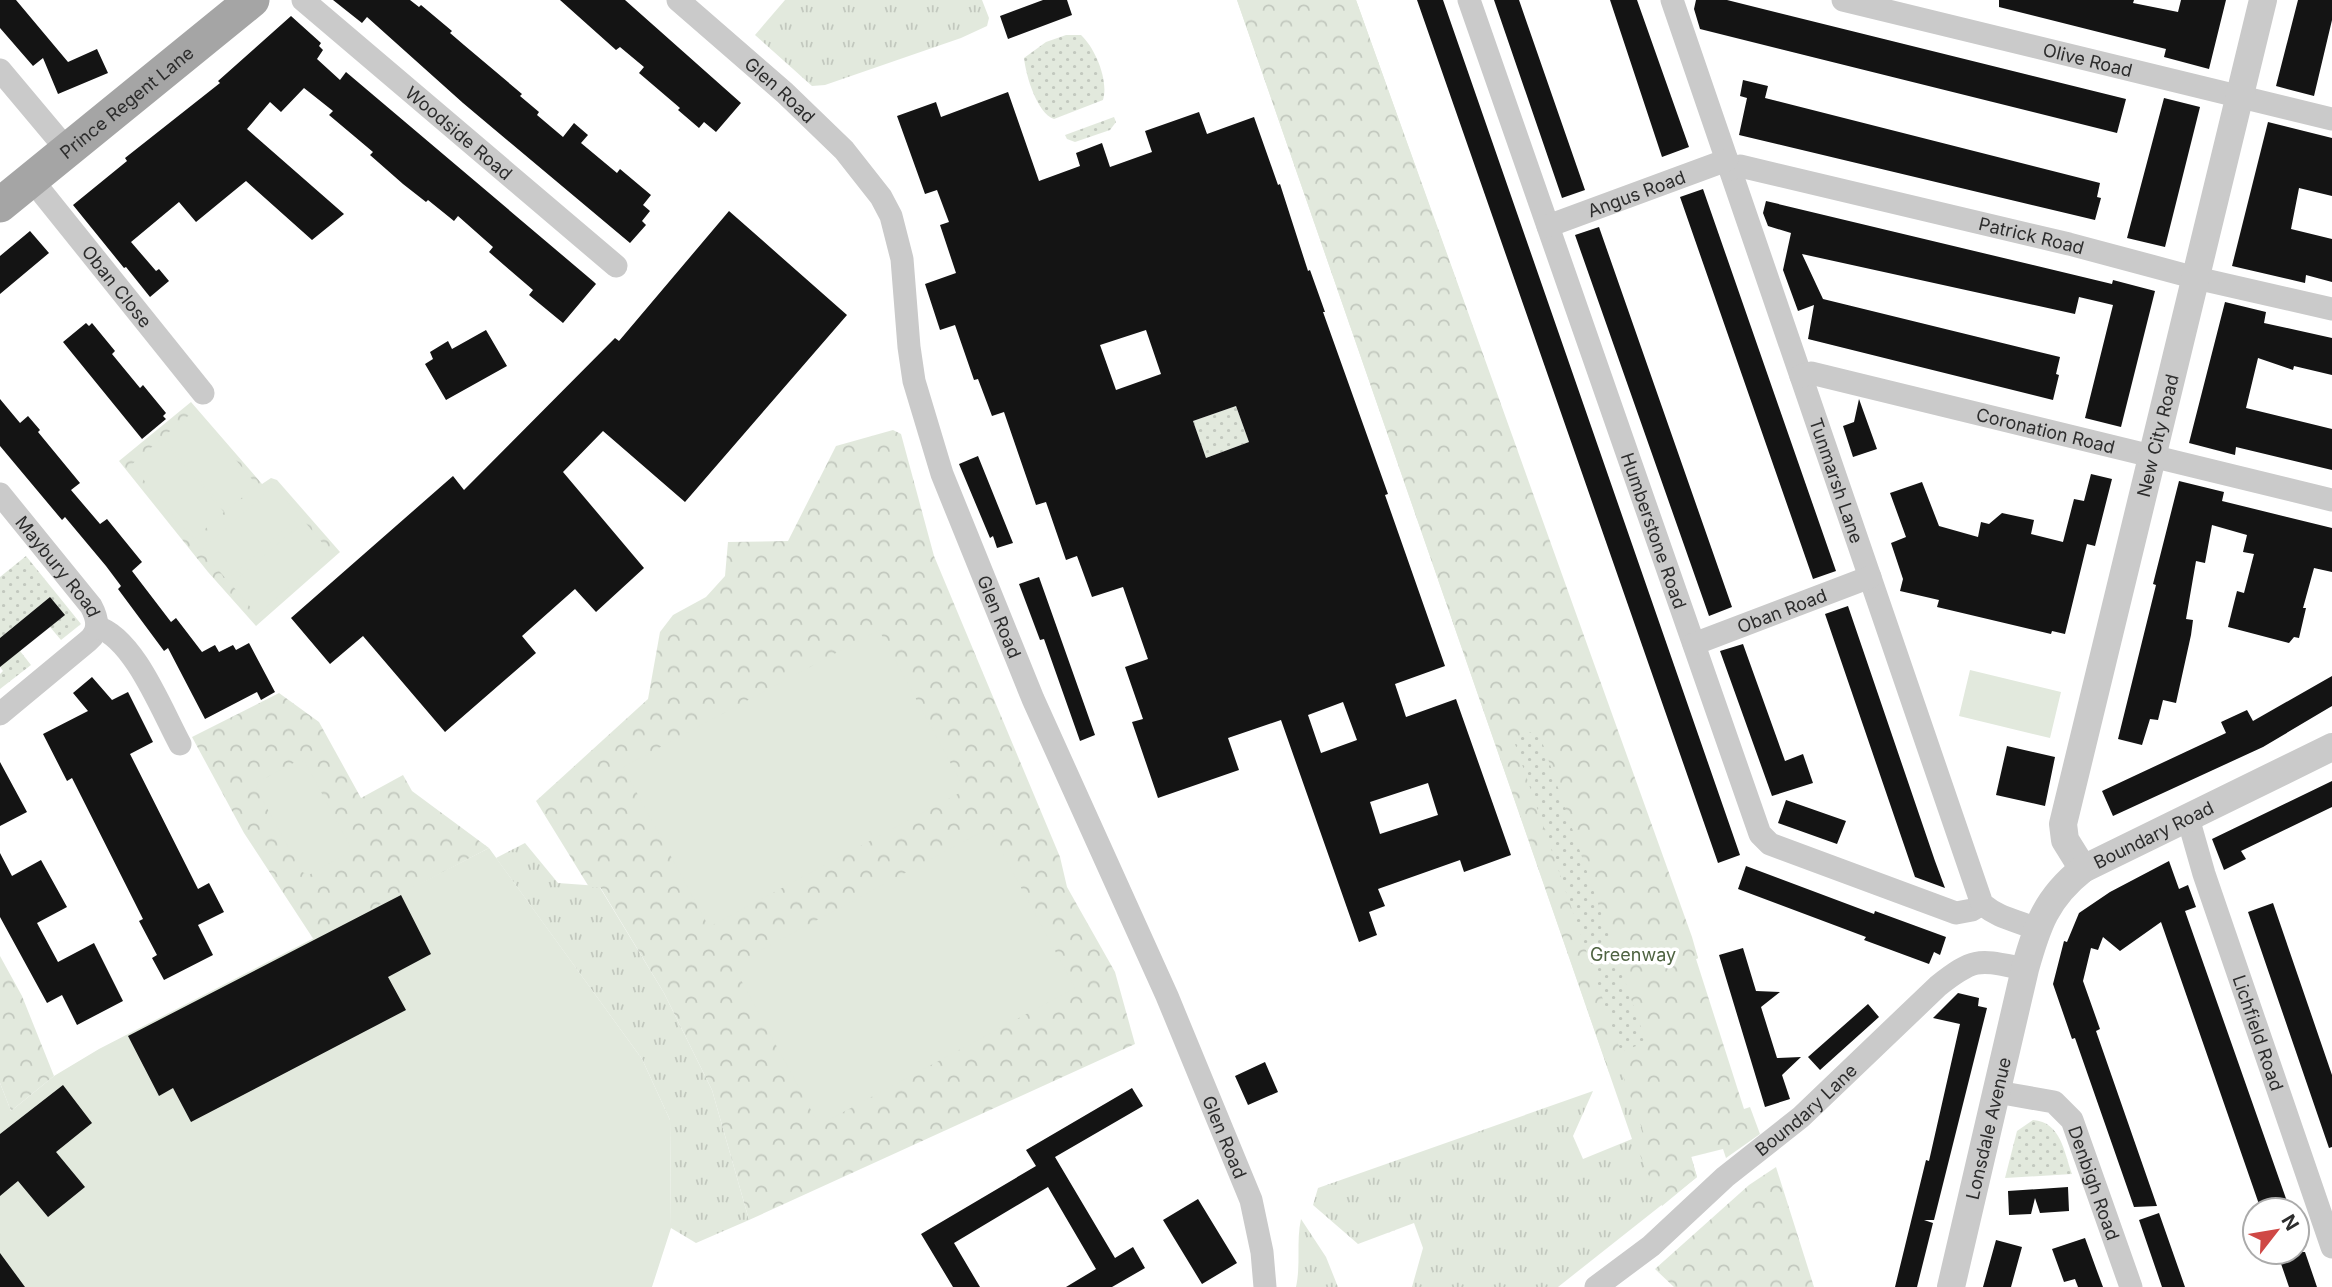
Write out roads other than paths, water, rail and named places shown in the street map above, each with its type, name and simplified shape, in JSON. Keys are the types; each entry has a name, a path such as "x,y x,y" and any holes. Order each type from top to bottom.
{"main road":[{"name":"Prince Regent Lane","path":"0,205 252,0"}],"street":[{"name":"Woodside Road","path":"303,0 616,266"},
{"name":"Glen Road","path":"678,0 785,93 844,149 881,197 891,216 902,259 914,382 937,462 1033,699 1167,996 1251,1200 1262,1252 1265,1287"},
{"name":"Humberstone Road","path":"1469,0 1760,834 1770,844 1956,914 1982,904"},
{"name":"Tunmarsh Lane","path":"1672,0 1982,904"},
{"name":"Olive Road","path":"1843,0 2332,119"},
{"name":"New City Road","path":"2082,869 2065,840 2063,824 2263,0"},
{"path":"0,70 68,151"},
{"name":"Angus Road","path":"1548,226 1728,165"},
{"name":"Patrick Road","path":"1728,165 2069,244 2196,278 2332,309"},
{"name":"Oban Close","path":"32,180 202,393"},
{"name":"Coronation Road","path":"1801,376 1811,373 2332,499"},
{"name":"Maybury Road","path":"0,494 91,606 97,615 97,627 107,630 122,643 138,666 180,744"},
{"name":"Oban Road","path":"1694,644 1870,578"},
{"path":"0,714 88,642 97,627"},
{"name":"Boundary Road","path":"2025,969 2036,929 2050,902 2063,884 2082,869 2332,747"},
{"name":"Lichfield Road","path":"2188,818 2204,874 2332,1247"},
{"path":"1982,904 1998,917 2019,921 2036,929"},
{"name":"Boundary Lane","path":"1596,1287 1651,1246 1748,1157 1795,1122 1938,986 1961,968 1975,962 2025,969"},
{"name":"Lonsdale Avenue","path":"1951,1287 2025,969"},
{"name":"Denbigh Road","path":"1997,1092 2054,1102 2072,1120 2131,1287"}],"park label":[{"name":"Greenway","path":"1633,954"}]}
